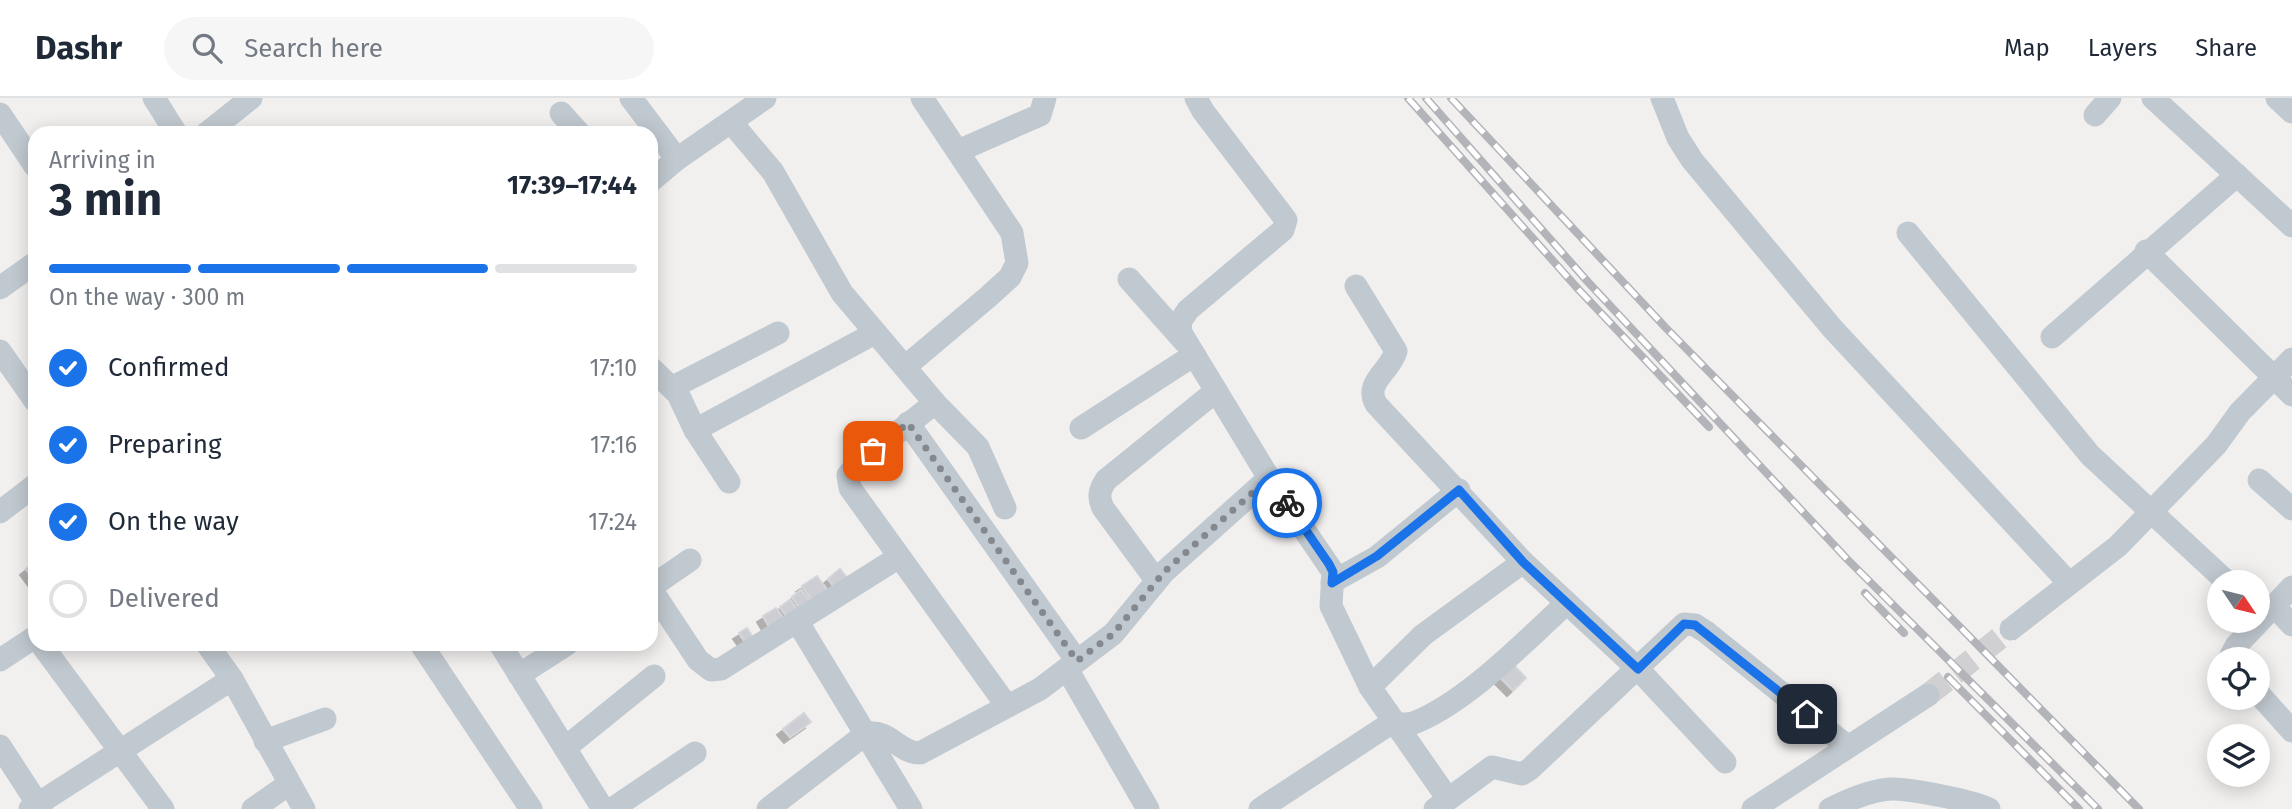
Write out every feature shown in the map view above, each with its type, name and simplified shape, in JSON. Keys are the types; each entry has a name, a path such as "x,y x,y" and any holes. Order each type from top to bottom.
{"street":[{"path":"153,98 171,126"},
{"path":"216,126 251,98"},
{"path":"631,98 652,126"},
{"path":"658,175 763,98"},
{"path":"905,367 1010,277 1017,263 1012,233 922,98"},
{"path":"958,150 1040,115 1045,98"},
{"path":"1196,98 1286,220 1283,230 1188,310 1180,322 1181,333 1269,478 1329,564 1333,572 1331,606 1370,687 1396,723 1442,804 1492,767 1522,774 1530,769 1684,624 1695,625 1847,747"},
{"path":"1662,98 1678,138 1692,160 1832,328 2069,583"},
{"path":"2153,98 2292,226"},
{"path":"2277,98 2292,112"},
{"path":"561,113 573,126"},
{"path":"0,114 28,156"},
{"path":"732,122 773,172 842,293 935,402 978,447 1005,508"},
{"path":"658,134 677,159"},
{"path":"2052,337 2146,251 2237,175"},
{"path":"1908,233 2090,455 2214,570"},
{"path":"2146,251 2292,395"},
{"path":"0,288 28,267"},
{"path":"1129,279 1191,350"},
{"path":"1356,286 1396,351 1393,362 1372,386 1372,396 1523,562 1638,669 1724,762"},
{"path":"673,387 778,333"},
{"path":"695,430 875,333"},
{"path":"1080,428 1191,350"},
{"path":"0,351 28,391"},
{"path":"2011,629 2118,546 2292,359"},
{"path":"658,374 673,387 695,430 729,482"},
{"path":"1156,580 1103,508 1099,499 1100,489 1106,480 1216,391"},
{"path":"935,402 856,465 848,475 850,488 1007,706"},
{"path":"908,423 1072,665 1138,805"},
{"path":"768,809 867,733 883,733 909,753 920,753 1040,689 1123,624 1156,580 1269,478"},
{"path":"2259,480 2292,509"},
{"path":"0,512 28,490"},
{"path":"1332,583 1377,556 1459,490"},
{"path":"658,599 698,660 711,670 721,669 899,557"},
{"path":"658,583 690,560"},
{"path":"1370,687 1423,635 1523,562"},
{"path":"2270,607 2292,587"},
{"path":"1260,809 1385,727 1396,723 1416,722 1461,694 1567,603"},
{"path":"2270,614 2292,625"},
{"path":"797,621 911,809"},
{"path":"1,657 28,641"},
{"path":"46,651 163,809"},
{"path":"212,651 232,679 304,809"},
{"path":"426,651 531,809"},
{"path":"504,651 603,809"},
{"path":"519,675 556,651"},
{"path":"565,748 654,676"},
{"path":"0,746 36,807 232,679"},
{"path":"1753,809 1928,695"},
{"path":"2270,706 2292,731"},
{"path":"265,741 325,719"},
{"path":"612,809 695,753"},
{"path":"253,809 289,784"},
{"path":"1830,809 1876,791 1894,789 1976,802 1989,809"}],"building":[{"path":"840,569 849,580 837,590 828,579"},
{"path":"817,576 832,597 817,607 802,586"},
{"path":"801,590 814,607 804,614 792,597"},
{"path":"790,600 801,616 791,623 780,607"},
{"path":"776,608 787,624 773,633 763,616"},
{"path":"747,628 756,642 749,647 739,633"},
{"path":"1508,659 1526,678 1513,690 1495,672"},
{"path":"804,713 811,722 790,737 783,729"}],"tunnel":[{"path":"1928,695 2011,629"}],"railway":[{"path":"1408,98 1579,290 1709,427"},
{"path":"1426,98 1588,282 1847,559 2098,809"},
{"path":"1451,98 1666,328 2139,809"},
{"path":"1865,593 1904,633"},
{"path":"1948,677 2079,809"}],"way so far":[{"path":"873,451 908,423 1077,661 1113,634 1151,585 1269,478 1287,503"}],"route":[{"path":"1287,503 1329,564 1333,572 1332,583 1402,538 1459,490 1523,562 1638,669 1671,634 1684,624 1695,625 1807,714"}]}
